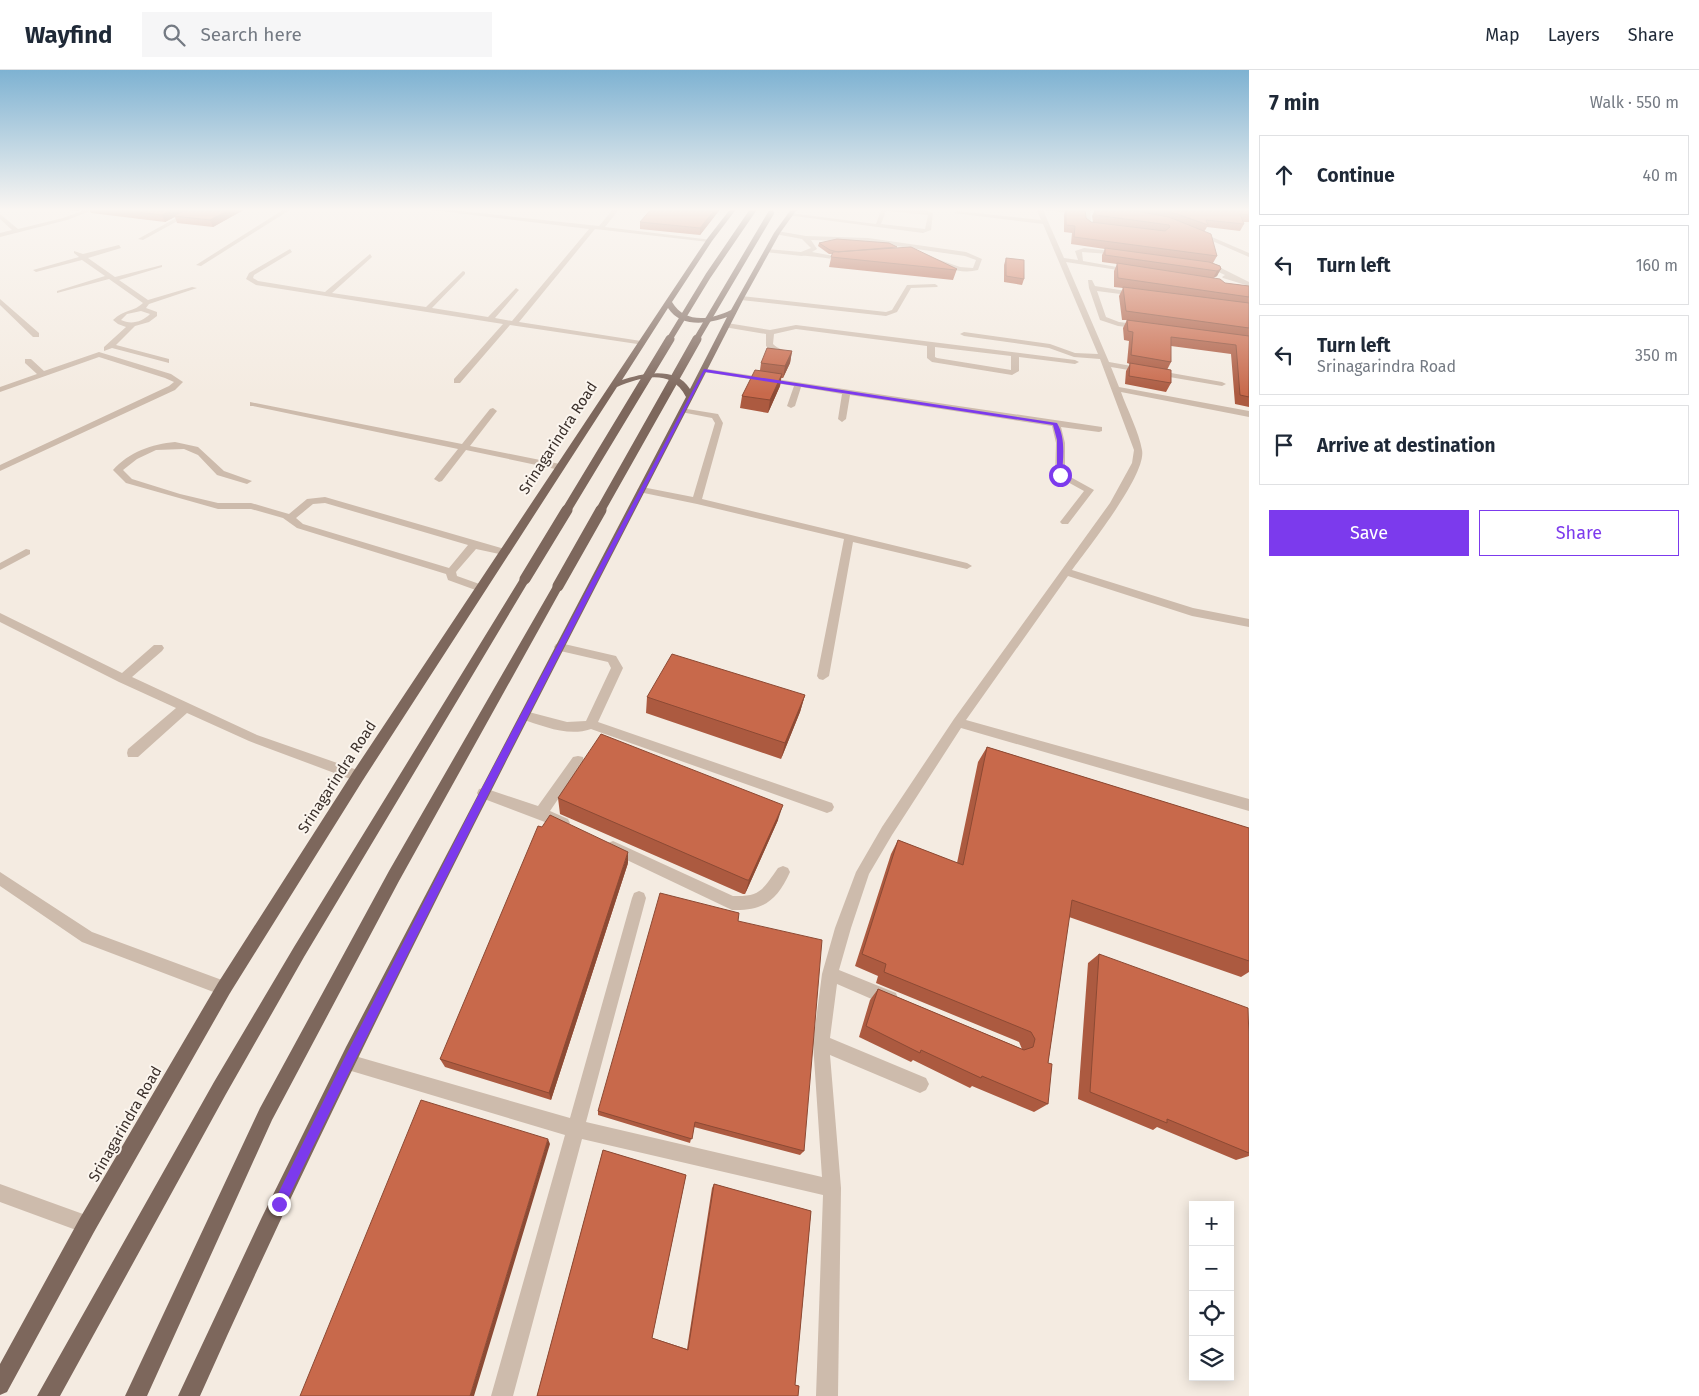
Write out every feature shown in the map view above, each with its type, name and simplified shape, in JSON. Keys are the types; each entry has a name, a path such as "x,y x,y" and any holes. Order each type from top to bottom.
{"main road":[{"name":"Srinagarindra Road","path":"0,1385 87,1225 224,988 358,776 689,270"},
{"path":"48,1396 210,1105 299,952 712,270"},
{"path":"136,1396 266,1114 394,876 736,270"},
{"path":"189,1396 218,1330 348,1062 484,792 757,270"},
{"path":"668,302 675,314 695,320 715,319 735,311"},
{"path":"613,386 636,377 663,376 681,383 687,404"}],"street":[{"path":"102,270 147,303"},
{"path":"59,292 145,270"},
{"path":"258,270 251,274 249,279 256,283 641,343"},
{"path":"328,293 354,270"},
{"path":"457,381 558,270"},
{"path":"827,1396 832,1188 821,1043 830,974 843,928 863,872 887,831 958,722 1115,504 1137,463 1138,450 1116,389 1066,270"},
{"path":"1107,270 1137,274"},
{"path":"1220,270 1247,287"},
{"path":"427,310 463,273"},
{"path":"1217,279 1233,278"},
{"path":"1141,294 1091,285 1103,318 1118,324 1146,328"},
{"path":"741,298 886,314 896,311 909,286 935,286"},
{"path":"141,309 147,303 194,288"},
{"path":"489,320 516,290"},
{"path":"0,301 36,335"},
{"path":"141,309 153,312 154,314 148,321 132,324 124,324 117,320 125,313 141,309"},
{"path":"0,390 99,354 112,346 132,324"},
{"path":"727,325 770,332 796,327 809,332 1075,362"},
{"path":"770,332 769,344 777,352 786,355"},
{"path":"964,334 1050,346 1074,355 1222,384"},
{"path":"931,345 931,358 935,360 1012,373 1015,371 1015,356"},
{"path":"112,346 166,361"},
{"path":"0,468 172,388 179,382 168,376 99,354"},
{"path":"28,361 42,374"},
{"path":"704,370 846,393 1100,429"},
{"path":"790,406 798,385"},
{"path":"1116,389 1249,414"},
{"path":"842,419 846,393"},
{"path":"253,404 560,467"},
{"path":"687,404 715,416 719,423 697,501"},
{"path":"439,479 492,411"},
{"path":"1055,424 1059,431 1060,440 1060,475 1088,490 1065,522"},
{"path":"247,481 219,472 196,450 176,445 159,447 139,454 118,470 129,481 177,496 218,506 251,506 290,518 300,526 451,572"},
{"path":"642,490 697,501 967,566"},
{"path":"290,518 310,501 325,500 504,552"},
{"path":"823,676 849,538"},
{"path":"476,544 471,546 451,572 452,578 481,588"},
{"path":"0,567 26,552"},
{"path":"1066,572 1192,612 1249,623"},
{"path":"0,617 123,678 253,738 358,776"},
{"path":"525,716 574,728 583,728 591,724 617,668 612,659 560,647"},
{"path":"123,678 158,648"},
{"path":"133,752 185,707"},
{"path":"958,722 1249,805"},
{"path":"591,724 827,807"},
{"path":"541,813 578,760"},
{"path":"484,792 541,813 576,830"},
{"path":"602,842 732,903 750,904 764,900 783,872"},
{"path":"0,878 87,937 224,988"},
{"path":"502,1396 639,898"},
{"path":"830,974 903,1004"},
{"path":"821,1043 920,1084"},
{"path":"348,1062 576,1129 832,1188"},
{"path":"0,1193 87,1225"}],"building":[{"path":"1006,270 1024,270 1024,279 1006,276"},
{"path":"1117,270 1161,270 1220,279 1225,283 1249,286 1249,297 1118,278"},
{"path":"1123,287 1249,303 1249,328 1126,311"},
{"path":"1127,320 1249,336 1249,397 1240,395 1236,345 1171,337 1171,362 1131,355 1133,332 1128,331"},
{"path":"767,348 792,351 785,366 761,363"},
{"path":"1130,363 1171,370 1171,383 1129,376"},
{"path":"755,370 782,374 770,400 742,396"},
{"path":"672,654 805,695 785,743 647,697"},
{"path":"601,734 783,805 749,880 558,798"},
{"path":"987,747 1249,828 1249,961 1072,900 1048,1063 1052,1064 1048,1104 982,1076 981,1078 921,1050 920,1053 866,1026 878,989 1024,1050 1033,1047 1035,1039 1031,1032 884,972 886,964 862,954 898,840 963,865"},
{"path":"550,815 628,852 549,1093 440,1059 538,826 542,827"},
{"path":"660,893 739,913 738,921 822,940 804,1151 695,1122 692,1139 598,1111"},
{"path":"1099,954 1248,1008 1249,1153 1167,1119 1167,1123 1090,1092"},
{"path":"421,1100 548,1139 470,1396 300,1396"},
{"path":"603,1150 686,1175 652,1338 688,1350 714,1184 811,1211 795,1385 799,1386 798,1396 537,1396"}],"route":[{"path":"279,1204 484,792 704,370 846,393 1026,418 1055,424 1059,431 1060,440 1060,475"}]}
